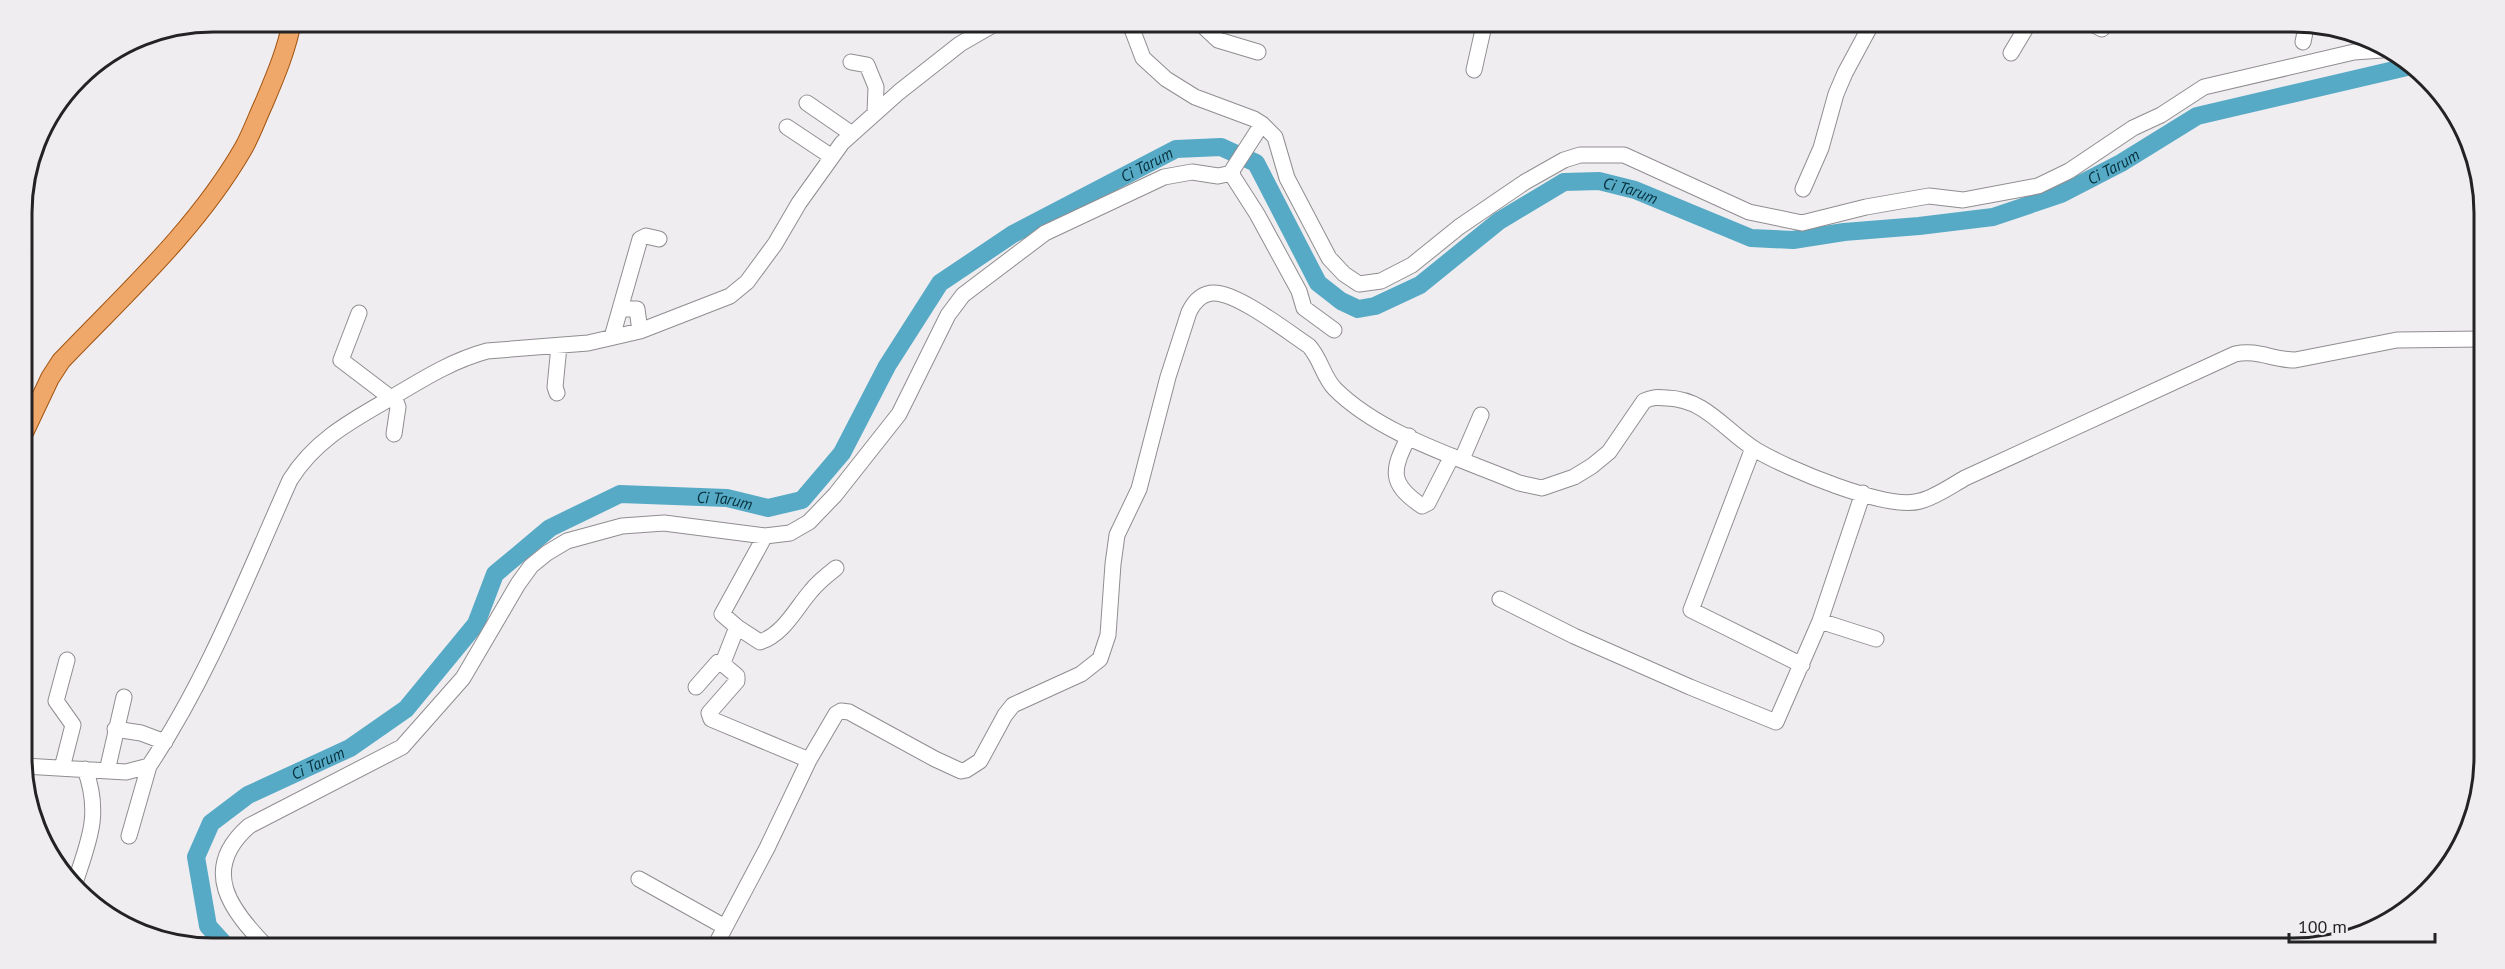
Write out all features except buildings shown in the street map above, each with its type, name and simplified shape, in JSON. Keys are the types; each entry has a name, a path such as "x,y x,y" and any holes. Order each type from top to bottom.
{"main road":[{"path":"32,416 50,378 61,361 178,238 225,177 244,148 270,88 290,32"}],"street":[{"path":"129,836 149,766 165,742 228,619 290,480 300,464 339,428 448,364 471,355 495,350 559,346 640,331 725,299 747,282 775,244 799,203 832,157 852,134 960,44 981,32"},
{"path":"1133,32 1143,58 1167,79 1195,97 1254,119 1275,137 1287,178 1329,258 1344,274 1359,284 1381,281 1412,265 1459,227 1525,182 1564,160 1580,155 1624,155 1749,212 1802,223 1866,207 1929,196 1963,200 2038,186 2069,171 2133,128 2161,115 2204,87 2354,52 2373,51"},
{"path":"1210,32 1218,40 1258,52"},
{"path":"1474,70 1483,32"},
{"path":"1803,189 1821,148 1845,73 1867,32"},
{"path":"2011,53 2023,32"},
{"path":"2304,42 2305,33"},
{"path":"851,62 867,65 877,91 875,113"},
{"path":"807,103 852,134"},
{"path":"258,938 232,907 224,881 224,866 234,839 249,826 402,747 463,678 531,566 567,541 622,526 664,523 765,536 790,533 809,522 835,495 899,414 948,315 963,295 1045,233 1164,177 1192,172 1218,176 1232,171 1260,126"},
{"path":"787,127 832,157"},
{"path":"1232,171 1299,291 1304,308 1334,330"},
{"path":"612,337 640,239 646,236 659,239"},
{"path":"719,938 767,848 809,760 836,714 847,711 935,759 961,771 966,770 980,761 1005,714 1013,705 1081,674 1100,658 1108,635 1113,564 1118,535 1139,489 1168,377 1189,312 1193,303 1201,297 1215,293 1226,295 1255,310 1309,346 1316,354 1333,387 1349,402 1409,436 1531,486 1542,488 1574,477 1603,457 1640,405 1652,397 1678,398 1698,405 1753,448 1798,472 1863,493 1906,503 1920,502 2072,428 2245,352 2251,351 2283,360 2295,360 2397,340 2474,339"},
{"path":"620,309 637,309 640,331"},
{"path":"358,313 341,360 392,397 398,407 394,434"},
{"path":"557,393 555,387 559,346"},
{"path":"1409,436 1396,461 1396,476 1404,494 1422,506 1428,503 1480,415"},
{"path":"1753,448 1691,610 1802,665"},
{"path":"1500,599 1574,636 1774,722 1779,718 1820,621 1863,493"},
{"path":"765,536 722,614 760,642 781,628 811,590 836,568"},
{"path":"1820,621 1876,639"},
{"path":"737,627 724,660 726,668 738,679 711,711 711,719 809,760"},
{"path":"62,768 74,729 73,722 56,701 68,660"},
{"path":"696,687 718,662 724,660"},
{"path":"107,771 124,697"},
{"path":"115,729 141,733 165,742"},
{"path":"32,766 126,772 149,766"},
{"path":"77,877 93,823 93,799 85,769"},
{"path":"639,879 725,927"}],"waterway":[{"name":"Ci Tarum","path":"219,938 208,926 196,857 211,823 248,795 350,748 406,709 476,624 495,574 550,528 620,494 727,498 768,508 802,500 842,453 887,366 940,283 1013,234 1176,149 1221,147 1256,163 1318,283 1341,301 1358,309 1375,306 1420,285 1499,221 1564,182 1599,181 1635,190 1751,238 1793,240 1844,232 1993,217 2061,194 2121,163 2197,116 2402,68"}]}
